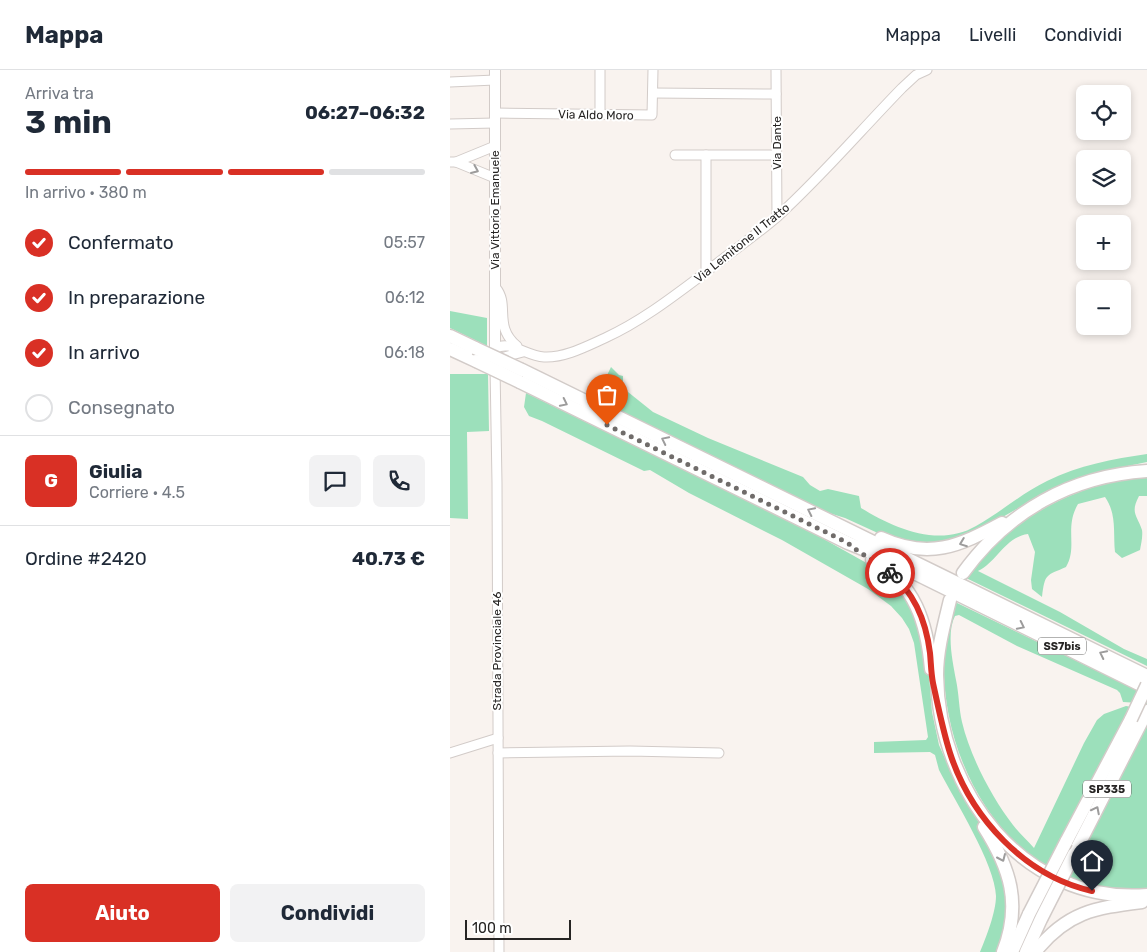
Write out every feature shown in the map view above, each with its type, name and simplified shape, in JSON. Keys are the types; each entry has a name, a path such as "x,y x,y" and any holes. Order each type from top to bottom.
{"highway":[{"name":"SS7bis","path":"450,336 521,376 848,543 880,556 1147,686"},
{"name":"SS7bis","path":"450,349 476,361 521,376 837,524 1147,676"},
{"path":"837,524 860,528 898,544 934,549 960,544 1022,513 1052,495 1079,483 1122,473 1147,464"},
{"path":"1122,473 1147,471"},
{"path":"964,573 974,558 992,539 1022,513"},
{"path":"848,543 858,553 882,565 896,577 915,601 924,624 930,651 932,681 950,754 965,789 991,826 1014,851 1042,872 1073,886 1111,895 1147,895"},
{"path":"939,706 938,658 942,629 950,600"},
{"name":"SP335","path":"1012,952 1074,854 1136,722 1147,686"},
{"name":"SP335","path":"1026,952 1035,917 1066,842 1136,722 1147,710"},
{"path":"972,800 976,812 1002,858 1011,887 1012,915 1008,941 1004,952"},
{"path":"1035,952 1048,936 1066,922 1082,914 1104,907 1147,902"}],"main road":[{"name":"Via Vittorio Emanuele","path":"495,75 495,350"}],"street":[{"path":"600,70 600,115"},
{"name":"Via Aldo Moro","path":"450,124 495,118 652,115 653,70"},
{"name":"Via Dante","path":"776,70 777,217"},
{"name":"Via Lemitone II Tratto","path":"495,350 505,353 522,352 552,357 603,339 641,319 671,299 777,217 902,88 914,73 927,70"},
{"path":"450,82 495,75"},
{"path":"652,93 776,94"},
{"path":"453,162 495,146"},
{"path":"675,155 777,155"},
{"path":"706,155 706,272"},
{"path":"453,162 495,178"},
{"path":"495,287 501,300 504,329 510,341 522,352"},
{"name":"Strada Provinciale 46","path":"495,350 499,952"},
{"path":"495,379 504,357 522,352"},
{"path":"450,752 498,738"},
{"path":"498,753 630,751 719,753"}],"green space":[{"path":"450,311 487,318 487,346 450,328"},
{"path":"611,367 619,375 623,376 623,388 653,412 708,438 803,477 810,485 820,491 828,489 859,496 861,508 888,522 917,533 947,535 962,532 985,521 1038,486 1059,475 1084,467 1147,454 1147,462 1080,478 1045,493 964,539 917,545 880,534 829,513 595,400"},
{"path":"450,374 488,374 489,431 467,432 468,519 450,518"},
{"path":"526,393 797,524 879,570 909,598 927,650 932,712 939,745 960,792 987,835 1010,899 1000,952 980,952 994,910 996,896 994,883 982,850 939,770 935,755 930,752 874,753 874,742 926,740 928,737 914,643 909,629 902,618 891,606 868,589 782,540 689,493 650,470 644,471 529,416 524,407"},
{"path":"1147,477 1147,496 1139,496 1135,506 1135,514 1142,530 1140,550 1122,558 1115,552 1113,517 1105,497 1078,504 1072,521 1071,552 1066,567 1048,576 1044,583 1042,597 1032,589 1031,580 1035,552 1028,534 1013,540 991,562 978,571 1060,612 1124,649 1147,659 1147,666 966,578 988,551 1002,538 1042,509 1087,489 1112,482"},
{"path":"955,602 1147,695 1147,706 1139,703 1123,702 1117,690 1017,646 959,615 955,616 952,623 951,648 953,665 961,717 970,749 997,802 1015,828 1034,848 1084,743 1097,720 1104,714 1126,706 1137,708 1147,713 1147,891 1104,889 1048,870 1011,838 992,815 975,789 962,762 947,702 944,672 945,642"}],"way so far":[{"path":"607,425 848,543 858,553 882,565 890,573"}],"route":[{"path":"890,573 896,577 915,601 920,611 930,651 932,681 944,733 950,754 965,789 991,826 1014,851 1042,872 1073,886 1092,891"}]}
